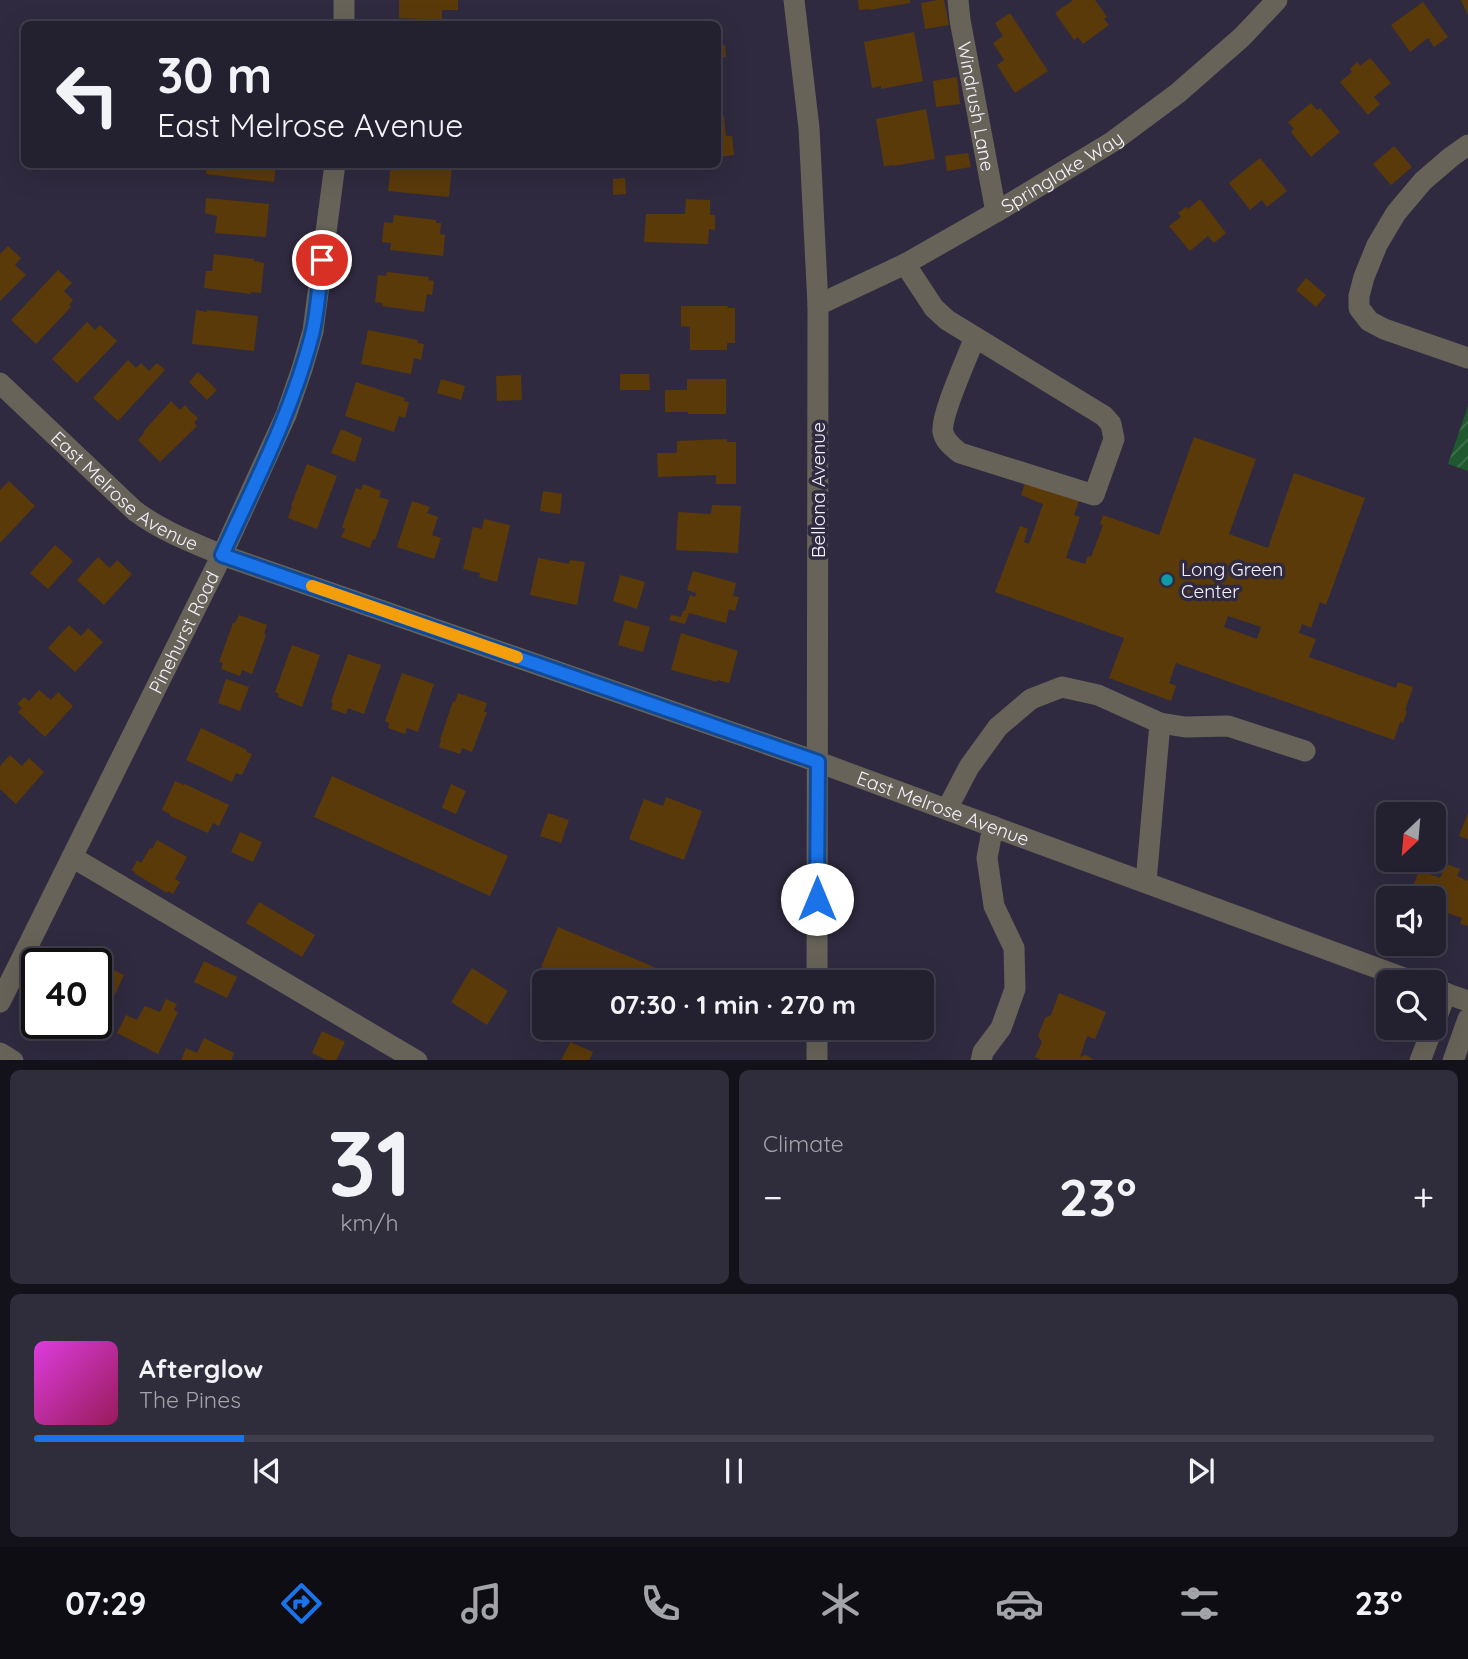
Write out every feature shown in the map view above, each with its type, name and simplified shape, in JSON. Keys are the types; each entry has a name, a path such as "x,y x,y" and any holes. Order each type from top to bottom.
{"street":[{"path":"344,0 344,21"},
{"name":"Bellona Avenue","path":"794,0 809,128 818,305 817,970"},
{"name":"Windrush Lane","path":"958,0 996,212"},
{"name":"Springlake Way","path":"818,305 905,264 1112,142 1178,93 1242,37 1277,0"},
{"path":"1468,145 1423,181 1396,212 1377,245 1364,277 1359,308 1369,321 1384,329 1468,358"},
{"name":"Pinehurst Road","path":"0,1002 222,555 286,415 313,331 334,168"},
{"path":"905,264 934,308 947,320 975,337 1104,416 1111,424 1114,439 1094,495 960,453 949,445 943,432 944,417 975,337"},
{"name":"East Melrose Avenue","path":"0,383 135,511 154,525 177,536 222,555 818,762 1382,970"},
{"path":"947,809 969,767 998,727 1031,699 1062,687 1098,695 1160,723 1185,727 1228,726 1305,751"},
{"path":"1146,883 1160,723"},
{"path":"981,1060 983,1052 1001,1028 1016,989 1014,948 994,906 986,858 993,826"},
{"path":"72,856 417,1060"},
{"path":"1446,993 1468,1001"},
{"path":"1453,1060 1468,1019"},
{"path":"817,1040 817,1060"},
{"path":"1420,1060 1428,1040"},
{"path":"0,1053 13,1060"}],"green space":[{"path":"1468,406 1468,471 1448,464"}],"building":[{"path":"399,0 458,0 458,10 442,10 442,20 399,18"},
{"path":"858,0 910,0 910,3 859,10"},
{"path":"944,0 949,25 925,29 921,3"},
{"path":"1073,0 1095,0 1107,17 1104,19 1109,25 1083,44 1078,37 1074,40 1055,13"},
{"path":"1461,0 1468,0 1468,15"},
{"path":"1423,2 1448,37 1434,47 1428,38 1410,52 1391,25"},
{"path":"1010,13 1048,71 1015,93 997,65 1004,60 993,43 1003,36 995,23"},
{"path":"914,32 923,81 881,89 881,86 872,88 864,42"},
{"path":"725,45 726,57 721,58 721,46"},
{"path":"1370,58 1391,83 1374,97 1380,104 1368,115 1340,82 1352,72 1350,69 1357,62 1360,66"},
{"path":"957,77 960,104 936,107 933,81"},
{"path":"1311,103 1317,110 1320,108 1340,132 1311,157 1291,132 1294,129 1288,122"},
{"path":"926,109 935,159 884,166 876,119"},
{"path":"721,116 724,116 726,136 732,136 734,155 721,157"},
{"path":"1394,146 1412,167 1391,185 1373,164"},
{"path":"968,153 971,167 947,171 945,156"},
{"path":"1260,158 1287,191 1267,207 1262,200 1250,210 1229,183"},
{"path":"207,168 276,168 274,182 206,174"},
{"path":"391,168 452,168 449,197 388,191"},
{"path":"625,178 626,194 613,195 613,179"},
{"path":"206,198 269,204 266,237 215,233 217,216 205,213"},
{"path":"686,199 710,200 710,215 715,215 715,230 709,229 708,244 644,242 646,214 685,214"},
{"path":"1200,199 1226,233 1214,243 1208,236 1190,251 1169,226 1181,217 1178,213"},
{"path":"394,215 436,220 436,223 441,223 440,234 445,235 443,256 390,250 391,243 382,242 384,222 393,223"},
{"path":"8,246 21,258 15,265 26,275 0,301 0,254"},
{"path":"214,254 254,259 264,263 261,293 204,288 206,271 212,271"},
{"path":"58,270 72,283 64,291 73,300 69,305 71,307 36,344 11,320"},
{"path":"387,272 429,277 428,280 434,281 432,295 427,294 424,312 382,306 383,303 375,302 378,275 386,276"},
{"path":"1306,278 1326,295 1316,307 1296,290"},
{"path":"681,306 735,308 735,343 727,343 727,350 690,350 690,327 681,326"},
{"path":"196,310 258,316 254,351 192,344"},
{"path":"87,322 95,330 100,325 117,341 77,383 52,359"},
{"path":"368,330 418,340 417,343 424,344 421,360 414,358 411,374 361,364"},
{"path":"128,360 136,368 141,363 149,371 157,363 165,370 118,421 93,398"},
{"path":"198,372 217,390 207,400 189,382"},
{"path":"620,374 649,374 650,390 620,390"},
{"path":"521,375 522,400 497,401 496,376"},
{"path":"441,379 465,386 461,400 437,393"},
{"path":"687,379 726,379 726,414 665,412 665,390 687,390"},
{"path":"356,382 405,398 404,401 409,402 405,418 399,416 394,432 345,416"},
{"path":"171,401 180,410 185,405 198,418 194,423 197,426 160,462 138,440"},
{"path":"341,429 362,438 355,462 331,453"},
{"name":"Long Green Center","path":"1194,437 1256,459 1229,534 1268,548 1294,473 1365,498 1326,605 1320,602 1311,628 1302,624 1299,633 1316,639 1309,657 1396,688 1398,682 1413,687 1403,723 1400,722 1394,740 1176,663 1169,683 1176,686 1171,701 1109,678 1124,638 995,592 1020,526 1028,529 1024,542 1029,544 1043,504 1021,495 1025,483 1079,501 1074,515 1080,517 1066,558 1085,564 1088,556 1091,557 1103,525 1100,524 1103,515 1159,535","holes":["1228,616 1261,627 1257,639 1224,627"]},
{"path":"727,439 727,442 736,442 736,484 716,484 716,475 658,477 657,453 677,453 677,441"},
{"path":"307,464 337,476 317,529 288,518"},
{"path":"9,481 35,506 0,543 0,490"},
{"path":"363,484 381,491 379,497 389,500 370,548 341,537 356,488 361,490"},
{"path":"543,491 562,494 560,514 540,511"},
{"path":"412,501 430,507 427,513 438,517 432,535 441,538 434,559 397,547"},
{"path":"712,505 741,506 738,553 676,550 678,512 711,514"},
{"path":"484,519 510,525 497,582 479,577 480,573 463,569 473,527 482,529"},
{"path":"55,545 73,561 48,589 30,573"},
{"path":"98,557 110,568 117,560 132,574 104,605 77,580"},
{"path":"538,558 569,564 570,560 585,562 577,605 530,595"},
{"path":"693,571 736,583 733,596 739,597 735,611 729,609 726,623 689,613 685,624 669,620 671,615 681,617 690,595 695,597 696,593 687,590"},
{"path":"620,575 645,582 637,609 613,601"},
{"path":"239,615 267,625 252,674 242,670 240,676 221,669 223,663 219,662 233,623"},
{"path":"625,620 650,627 643,652 618,645"},
{"path":"69,625 81,636 88,628 103,642 75,672 48,648"},
{"path":"681,633 738,651 729,683 671,670"},
{"path":"292,645 320,655 302,707 278,697 279,694 275,692"},
{"path":"348,654 381,665 364,714 348,708 346,714 331,709"},
{"path":"402,673 434,684 418,732 407,728 405,734 388,728 389,723 385,721"},
{"path":"226,679 249,687 240,711 218,703"},
{"path":"39,690 51,700 58,692 73,706 45,737 18,712 22,708 17,704 24,697 29,701"},
{"path":"458,693 487,703 484,712 487,712 472,752 462,748 460,754 439,747"},
{"path":"201,728 252,754 242,775 236,773 232,782 186,760"},
{"path":"10,755 22,766 29,758 44,772 16,804 0,789 0,766"},
{"path":"332,776 508,856 490,896 314,817"},
{"path":"175,781 229,805 219,826 213,823 208,833 162,810"},
{"path":"451,784 466,791 456,814 442,808"},
{"path":"666,797 702,811 684,860 629,839 644,799 663,806"},
{"path":"548,813 569,820 561,843 540,836"},
{"path":"1468,813 1468,839 1459,836"},
{"path":"240,832 262,842 253,862 231,852"},
{"path":"157,840 187,857 175,879 180,882 173,894 168,891 167,893 132,870 137,860 141,863"},
{"path":"1446,864 1460,869 1457,876 1468,881 1468,926 1460,924 1462,918 1446,912 1446,886 1413,886 1418,872 1440,878 1443,872 1446,872"},
{"path":"259,902 315,935 302,957 246,923"},
{"path":"558,927 660,970 548,970 541,967"},
{"path":"204,961 237,977 227,998 194,982"},
{"path":"472,968 508,991 487,1025 451,1002"},
{"path":"112,969 124,975 112,1001"},
{"path":"1059,993 1106,1012 1095,1039 1087,1036 1080,1057 1085,1055 1093,1060 1042,1060 1035,1057 1042,1042 1038,1036 1045,1018 1051,1015"},
{"path":"166,999 177,1004 174,1010 178,1012 158,1054 117,1033 126,1015 137,1020 145,1006 160,1012"},
{"path":"322,1031 345,1042 336,1060 326,1060 312,1053"},
{"path":"204,1038 234,1053 231,1060 181,1060 186,1048 197,1053"},
{"path":"570,1042 593,1052 589,1060 561,1060"}],"slow traffic":[{"path":"312,586 517,657"}],"place":[{"name":"Long Green Center","path":"1167,580"}],"route":[{"path":"322,260 313,331 302,369 286,415 222,555 818,762 817,899"}]}
